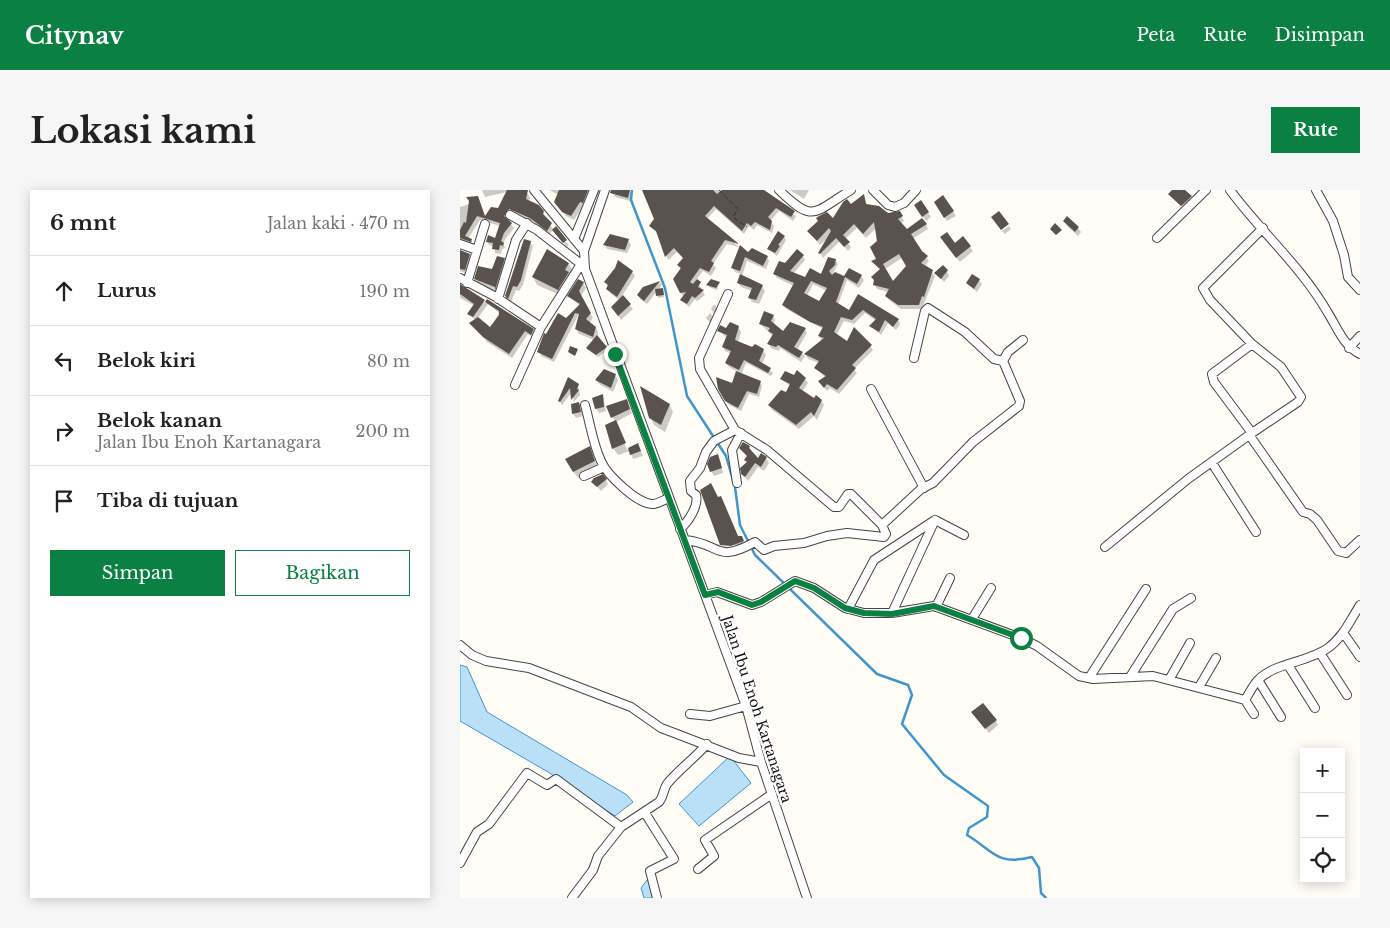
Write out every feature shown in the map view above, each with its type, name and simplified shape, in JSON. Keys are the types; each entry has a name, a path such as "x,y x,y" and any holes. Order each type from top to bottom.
{"street":[{"path":"534,190 541,194 584,251"},
{"path":"574,239 594,190"},
{"name":"Jalan Ibu Enoh Kartanagara","path":"605,190 582,262 746,706 761,762 807,898"},
{"path":"780,190 799,209 808,213 816,212 851,190"},
{"path":"873,190 888,205 894,207 904,203 916,190"},
{"path":"1157,238 1206,190"},
{"path":"1230,190 1312,288 1349,348 1360,354"},
{"path":"1316,190 1333,221 1344,255 1348,277 1360,290"},
{"path":"510,215 527,223 582,262 541,327 515,385"},
{"path":"498,298 516,240 527,223"},
{"path":"485,224 477,250 464,280 498,298 541,327"},
{"path":"1106,547 1188,479 1298,402 1301,397 1281,367 1252,344 1210,300 1203,288 1263,228"},
{"path":"460,244 477,250"},
{"path":"685,540 696,542 722,553 732,553 755,542 764,550 774,546 804,543 846,533 882,538 886,534 882,525 851,494 848,494 839,507 834,507 767,450 738,431 700,369 698,358 728,294"},
{"path":"914,358 925,311 928,308 965,332 994,359 1003,361"},
{"path":"1349,348 1360,336"},
{"path":"1003,361 1008,352 1023,340"},
{"path":"1252,344 1212,374 1214,382 1302,512 1310,514 1317,520 1338,552 1346,553 1360,540"},
{"path":"882,525 924,488 936,481 972,442 1021,404 1003,361"},
{"path":"871,388 924,488"},
{"path":"585,404 604,467 625,488 642,501 653,504 669,498"},
{"path":"680,529 688,522 697,502 696,495 691,490 690,481 700,468 706,452 714,441 738,431"},
{"path":"737,482 732,450 738,431"},
{"path":"1212,463 1256,532"},
{"path":"584,476 604,467"},
{"path":"935,520 964,535"},
{"path":"848,609 874,560 935,520"},
{"path":"892,614 935,520"},
{"path":"936,607 950,578"},
{"path":"705,595 718,592 752,605 790,583 804,583 848,609 864,613 892,614 936,607 972,619 1037,646 1079,676 1089,678 1154,676 1245,700 1254,714"},
{"path":"972,619 990,588"},
{"path":"1089,678 1146,589"},
{"path":"1130,677 1173,609 1191,598"},
{"path":"1245,700 1258,680 1278,668 1305,661 1320,653 1344,634 1360,605"},
{"path":"1344,634 1360,657"},
{"path":"1170,680 1190,643"},
{"path":"460,645 472,655 486,661 529,668 631,707 661,728 707,744 738,758 761,762"},
{"path":"1320,653 1347,695"},
{"path":"1199,688 1216,658"},
{"path":"1288,665 1315,708"},
{"path":"1258,680 1281,716"},
{"path":"690,714 710,716 746,706"},
{"path":"572,898 593,870 598,856 621,827 632,818 644,813 663,796 666,785 692,762 707,744"},
{"path":"460,863 477,832 489,824 527,773 547,785 556,779 621,827"},
{"path":"698,869 714,856 704,840 772,794"},
{"path":"644,813 674,859 650,871 657,898"}],"path":[{"path":"719,190 738,209 733,216 747,227"}],"water":[{"path":"460,665 467,667 487,712 627,795 633,802 615,816 548,772 460,721"},
{"path":"730,756 751,783 699,826 679,804"},
{"path":"648,879 653,898 644,898 641,888"}],"building":[{"path":"507,190 528,190 526,199 539,205 544,211 543,214 552,223 547,231 530,218 509,209 504,216 512,223 504,233 501,241 504,243 503,246 500,245 499,250 492,249 493,243 486,242 488,235 495,238 500,223 477,216 465,236 472,239 471,242 460,238 460,230 464,222 466,223 469,201 466,197 478,196 485,216 491,207 498,208"},
{"path":"559,190 588,190 583,203 580,202 571,216 562,212 554,202"},
{"path":"611,190 630,190 628,198 610,193"},
{"path":"642,190 713,190 717,194 722,190 764,190 795,211 791,217 776,208 768,217 772,221 770,230 755,222 751,226 747,223 742,231 714,206 705,216 739,244 725,240 711,261 714,263 709,272 700,268 690,282 693,284 697,279 701,282 698,287 704,290 695,298 692,296 687,304 680,300 686,292 680,293 673,279 681,268 677,265 683,258 674,248 665,257 656,231 649,226 654,219"},
{"path":"1172,190 1185,190 1192,196 1181,206 1168,194"},
{"path":"864,194 866,204 879,206 888,213 900,211 903,216 898,219 907,229 922,218 927,224 911,234 922,251 928,256 921,263 933,270 924,297 922,296 919,305 898,305 885,296 889,289 873,285 874,280 871,277 880,269 871,261 876,259 870,247 877,241 874,222 863,234 854,224 843,235 850,242 844,247 836,238 820,254 818,253 831,231 829,228 817,241 807,231 818,221 816,218 819,216 827,212 833,218 843,202 847,199 851,204","holes":["899,254 906,266 893,281 883,264"]},
{"path":"943,195 954,211 944,218 934,202"},
{"path":"921,200 929,212 922,217 914,205"},
{"path":"999,211 1009,224 1001,230 991,217"},
{"path":"1067,216 1079,227 1075,232 1063,221"},
{"path":"1055,223 1062,230 1056,235 1050,229"},
{"path":"556,226 567,240 563,243 552,230"},
{"path":"778,231 785,236 775,253 767,249"},
{"path":"947,232 955,243 963,236 971,246 956,258 940,237"},
{"path":"610,234 629,239 625,250 603,245"},
{"path":"524,239 531,241 521,280 517,287 513,286 508,299 505,296"},
{"path":"740,245 748,252 752,248 768,256 763,266 745,257 740,271 731,268"},
{"path":"547,249 569,263 565,270 569,272 558,290 532,277"},
{"path":"797,249 804,255 790,271 805,277 810,268 821,274 828,257 836,259 835,265 829,271 832,275 835,272 844,276 849,268 862,275 857,284 845,277 836,302 849,310 858,294 899,319 893,327 885,320 879,332 869,326 876,319 863,310 852,320 841,317 834,332 847,341 854,327 872,345 852,365 856,368 837,390 827,384 824,388 818,381 826,376 814,368 819,361 804,354 824,338 818,336 823,327 810,322 782,305 794,283 773,274 779,261 785,263","holes":["811,281 827,288 819,301 804,293"]},
{"path":"460,250 470,254 465,270 460,269"},
{"path":"497,256 505,258 495,290 495,287 474,279 478,266 492,269"},
{"path":"618,260 633,271 617,297 606,289 608,285 604,282 615,268"},
{"path":"943,265 948,270 941,279 934,273"},
{"path":"740,274 763,285 756,300 748,298 752,288 737,283"},
{"path":"972,274 980,279 974,289 966,283"},
{"path":"578,279 584,282 579,291 591,313 586,319 596,327 593,337 575,329 579,314 575,313 552,359 537,352 544,333 546,334 558,313 566,318 580,304 567,296"},
{"path":"711,279 720,282 716,288 706,285"},
{"path":"660,281 644,301 637,295 643,287"},
{"path":"460,284 485,300 473,317 467,314 474,304 460,294"},
{"path":"663,288 664,295 656,296 655,289"},
{"path":"623,295 631,304 618,316 611,307"},
{"path":"487,299 534,329 531,335 525,331 509,354 483,337 469,323 478,317 490,327 499,315 499,311 485,302"},
{"path":"764,311 774,315 771,321 783,331 790,322 806,328 794,347 803,352 799,358 778,345 776,347 767,344 773,334 768,331 770,328 759,324"},
{"path":"730,322 739,326 735,340 752,347 755,344 764,349 759,361 771,368 768,373 744,360 739,370 725,363 731,351 722,347 727,335 717,331 720,325 726,328"},
{"path":"597,335 607,347 596,355 586,348"},
{"path":"570,346 578,349 575,356 568,352"},
{"path":"604,369 616,374 611,388 595,380"},
{"path":"797,370 806,378 799,388 814,398 816,395 822,400 814,416 811,412 796,425 768,405 781,390 786,392 790,384 780,379 785,371 794,375"},
{"path":"736,371 761,381 757,394 747,391 738,408 725,401 718,389 716,377 732,383"},
{"path":"568,377 579,384 577,389 579,390 571,400 570,388 560,402 558,401"},
{"path":"640,386 670,404 661,425 649,418"},
{"path":"603,394 604,407 595,409 592,398"},
{"path":"627,399 630,409 611,418 606,406"},
{"path":"579,402 581,412 572,414 571,404"},
{"path":"616,420 626,443 612,449 605,425"},
{"path":"743,442 750,446 749,448 758,458 761,453 767,457 761,467 755,463 745,477 741,474 740,468 747,462 744,460 747,456 739,448"},
{"path":"638,443 641,451 630,455 628,448"},
{"path":"590,446 595,461 573,472 565,459"},
{"path":"718,454 722,468 710,472 707,464 710,457"},
{"path":"603,474 607,479 597,487 591,482 594,478"},
{"path":"711,483 718,497 721,496 738,536 742,536 744,541 731,546 720,545 700,490"},
{"path":"983,703 997,720 985,729 971,712"}],"waterway":[{"path":"632,190 631,200 665,288 687,396 726,456 735,487 740,525 755,555 877,674 908,685 912,695 902,724 944,775 988,806 987,817 969,828 967,835 1003,858 1010,860 1032,857 1039,868 1041,893 1046,898"}],"route":[{"path":"615,354 705,595 718,592 743,604 752,605 761,602 785,585 795,581 814,588 845,608 864,613 892,614 934,606 1021,638"}]}
